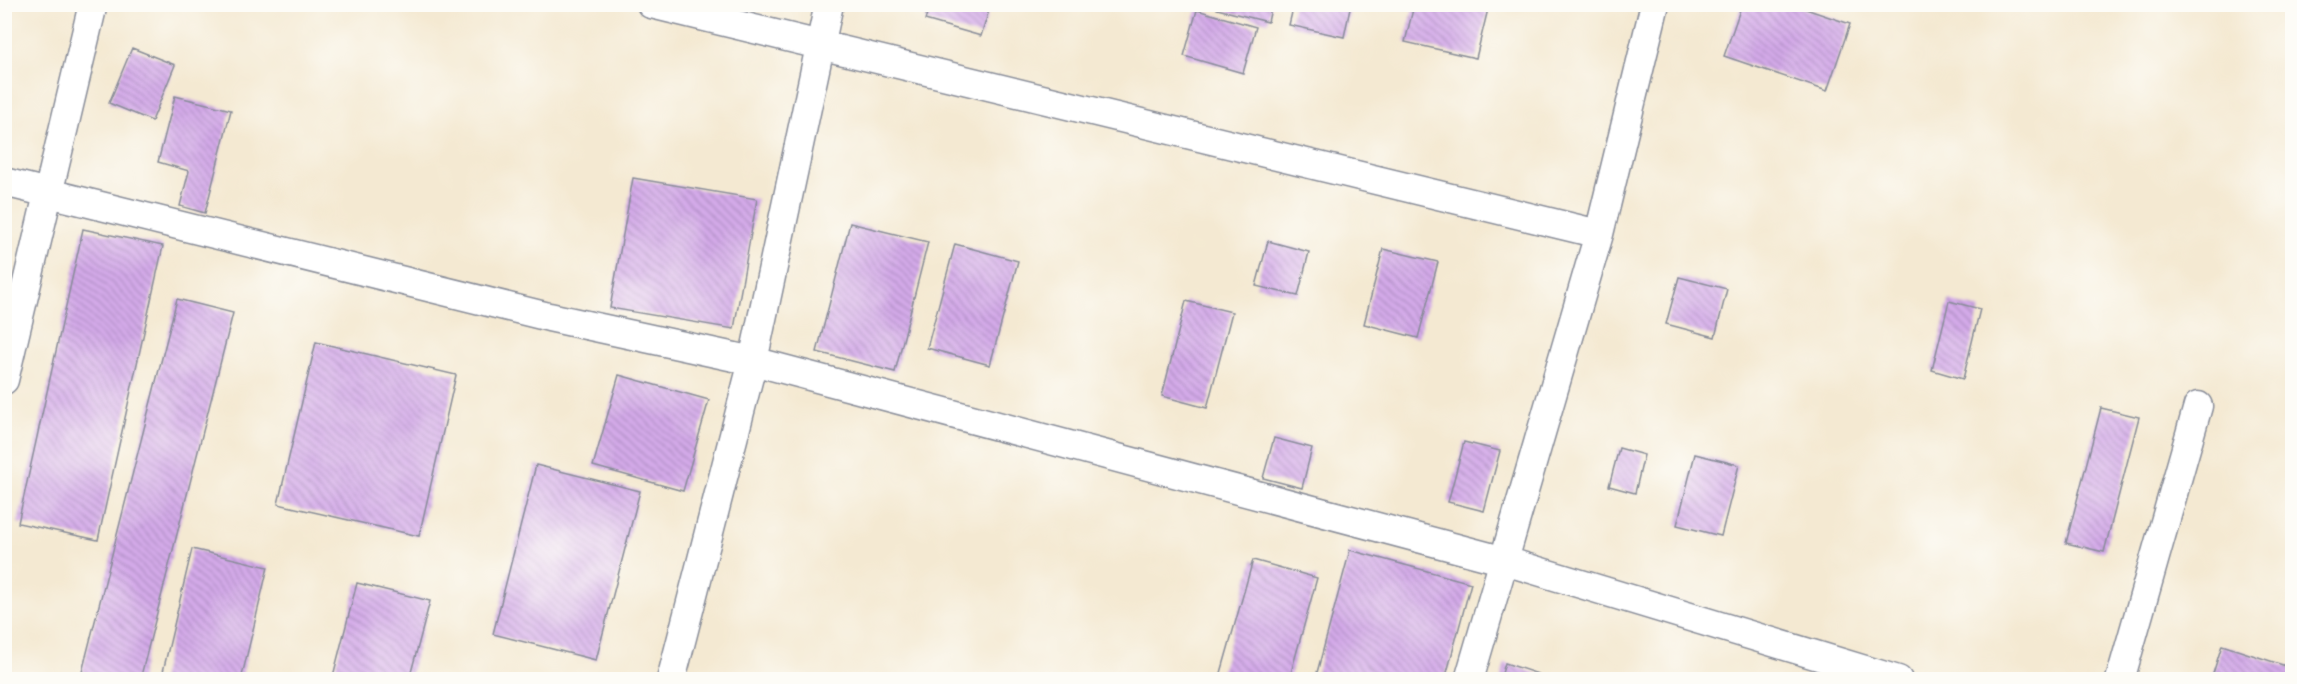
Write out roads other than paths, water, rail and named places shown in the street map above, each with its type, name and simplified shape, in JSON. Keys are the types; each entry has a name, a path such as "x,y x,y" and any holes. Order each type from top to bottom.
{"street":[{"path":"4,380 93,4"},
{"path":"651,4 1599,234"},
{"path":"671,680 753,361 829,4"},
{"path":"1470,680 1599,234 1655,4"},
{"path":"4,182 549,317 753,361 1505,561 1898,680"},
{"path":"2120,680 2198,406"}]}
